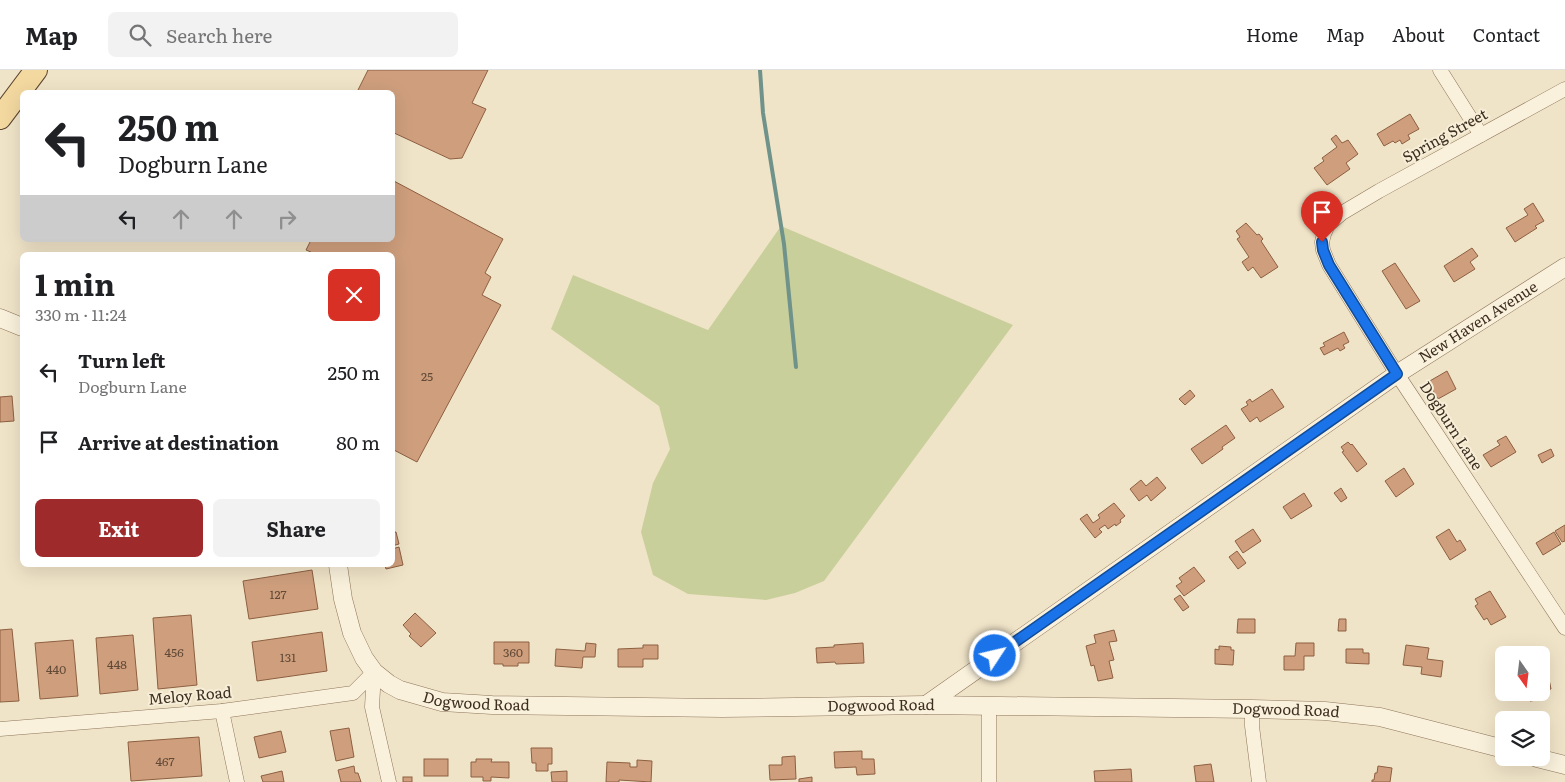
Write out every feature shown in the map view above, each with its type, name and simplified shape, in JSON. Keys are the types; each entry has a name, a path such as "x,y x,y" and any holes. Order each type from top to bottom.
{"main road":[{"path":"21,90 36,70"},
{"path":"0,118 20,91"}],"street":[{"path":"1440,70 1481,135"},
{"name":"Spring Street","path":"1342,213 1565,89"},
{"name":"Dogburn Lane","path":"1342,213 1328,225 1324,234 1322,242 1326,258 1397,374 1565,628"},
{"name":"New Haven Avenue","path":"926,705 1397,374 1565,267"},
{"path":"0,318 20,326"},
{"name":"Dogwood Road","path":"338,567 343,599 352,633 364,658 374,672 400,690 442,702 492,705 722,708 926,705 1325,711 1380,717 1495,747"},
{"path":"374,672 372,707 389,782"},
{"name":"Meloy Road","path":"0,729 222,711 353,693 374,672"},
{"path":"988,707 989,782"},
{"path":"1252,709 1252,726 1259,782"},
{"path":"222,711 237,782"},
{"path":"1550,761 1565,765"}],"green space":[{"path":"781,226 1013,325 824,581 795,593 766,600 688,594 653,575 641,532 653,483 670,449 659,406 551,329 573,275 708,330"}],"building":[{"path":"368,70 488,70 472,103 486,109 462,158 450,159 395,133 395,90 358,90"},
{"path":"1410,114 1419,129 1408,135 1410,139 1402,144 1400,140 1395,143 1393,141 1384,146 1377,134"},
{"path":"1336,135 1342,143 1348,140 1358,154 1346,163 1350,169 1327,185 1314,168 1324,161 1322,158 1337,147 1331,139"},
{"path":"395,182 503,239 485,273 491,277 482,295 501,305 417,462 395,451 395,252 311,252 306,250 310,242 395,242"},
{"path":"1533,203 1544,221 1535,226 1537,228 1515,242 1506,228 1528,215 1524,209"},
{"path":"1246,223 1263,239 1261,241 1278,267 1261,278 1253,267 1248,271 1242,262 1249,257 1237,239 1240,237 1236,231"},
{"path":"1472,248 1478,256 1470,262 1475,269 1454,282 1444,266"},
{"path":"1395,263 1420,301 1406,309 1382,271"},
{"path":"1344,332 1349,342 1343,345 1345,348 1340,351 1338,348 1324,355 1320,348 1325,346 1323,343"},
{"path":"1447,371 1456,389 1438,399 1428,382"},
{"path":"1272,389 1284,407 1260,422 1257,417 1250,422 1241,409 1248,405 1246,402 1250,399 1252,402"},
{"path":"1190,390 1195,396 1185,405 1179,399"},
{"path":"12,396 14,421 0,422 0,397"},
{"path":"1226,425 1235,438 1202,464 1191,449"},
{"path":"1506,436 1516,452 1491,467 1483,455 1500,445 1497,441"},
{"path":"1348,442 1352,444 1367,464 1357,472 1342,452 1344,451 1341,447"},
{"path":"1551,449 1554,456 1542,463 1538,455"},
{"path":"1404,468 1414,484 1396,497 1385,481"},
{"path":"1157,477 1166,488 1151,501 1147,495 1139,501 1130,489 1141,480 1146,486"},
{"path":"1341,488 1347,498 1341,502 1334,493"},
{"path":"1304,493 1312,506 1291,519 1283,507"},
{"path":"1114,503 1125,516 1116,526 1115,524 1108,529 1105,525 1099,529 1102,532 1095,538 1080,519 1087,514 1093,523 1100,518 1098,515"},
{"path":"1565,525 1565,541 1562,542 1555,531"},
{"path":"1253,529 1261,541 1243,553 1235,541"},
{"path":"1449,529 1457,542 1460,540 1466,550 1450,560 1436,537"},
{"path":"395,532 396,532 399,544 395,545"},
{"path":"1554,532 1561,544 1543,555 1536,543"},
{"path":"399,547 403,565 395,567 395,548"},
{"path":"1237,551 1246,563 1238,569 1229,557"},
{"path":"1194,567 1205,581 1184,596 1176,586 1182,582 1179,578"},
{"path":"312,570 318,609 249,619 243,581"},
{"path":"1490,591 1506,617 1491,625 1487,618 1484,620 1475,606 1478,604 1475,599"},
{"path":"1180,595 1189,607 1183,611 1174,599"},
{"path":"415,613 436,633 421,647 409,636 411,634 403,625"},
{"path":"191,615 197,685 158,689 153,618"},
{"path":"1238,619 1255,619 1255,633 1237,633"},
{"path":"1339,619 1346,619 1346,631 1338,631"},
{"path":"12,629 19,701 0,702 0,630"},
{"path":"1114,630 1117,641 1109,642 1114,660 1109,661 1113,678 1098,681 1094,665 1091,666 1086,646 1096,643 1094,635"},
{"path":"322,632 327,671 257,681 252,642"},
{"path":"133,635 138,690 100,694 96,638"},
{"path":"73,640 78,696 40,699 35,643"},
{"path":"494,642 529,642 529,663 518,663 518,666 494,664"},
{"path":"586,643 596,644 595,657 583,657 582,668 555,666 556,649 585,651"},
{"path":"863,643 864,663 817,663 816,648"},
{"path":"1296,643 1314,643 1314,656 1304,656 1304,670 1284,670 1284,656 1295,656"},
{"path":"643,645 658,645 658,659 643,659 643,667 618,667 618,649 643,648"},
{"path":"1406,645 1429,648 1427,659 1443,661 1441,677 1421,674 1422,667 1403,665"},
{"path":"1219,646 1231,647 1231,650 1234,650 1233,665 1215,664 1215,649 1219,650"},
{"path":"1346,649 1363,649 1363,653 1369,653 1369,664 1346,663"},
{"path":"349,728 354,757 336,761 330,731"},
{"path":"281,731 286,752 259,758 254,737"},
{"path":"199,737 202,776 131,781 128,742"},
{"path":"531,748 552,748 552,764 548,764 548,771 536,771 536,763 532,763"},
{"path":"862,751 862,759 874,759 875,774 857,775 856,767 835,768 834,752"},
{"path":"795,756 796,779 770,780 769,765 782,765 782,757"},
{"path":"424,759 448,759 448,776 424,776"},
{"path":"476,759 492,759 491,762 509,762 509,778 491,777 491,781 483,781 483,777 471,777 471,762 476,762"},
{"path":"637,760 652,761 651,782 619,780 619,782 606,782 607,762 630,763 630,767 637,767"},
{"path":"1211,764 1214,782 1196,782 1194,766"},
{"path":"354,766 355,773 358,773 361,782 341,782 338,770"},
{"path":"1378,766 1392,768 1390,782 1372,782 1375,773 1377,773"},
{"path":"1131,769 1132,782 1095,782 1094,771"},
{"path":"282,771 284,782 263,782 261,776"},
{"path":"567,771 567,782 552,782 551,772"},
{"path":"403,777 412,777 412,782 403,782"},
{"path":"812,777 812,782 799,782 799,779"}],"waterway":[{"path":"760,70 763,113 784,244 796,367"}],"route":[{"path":"995,656 1397,374 1329,265 1322,242"}]}
